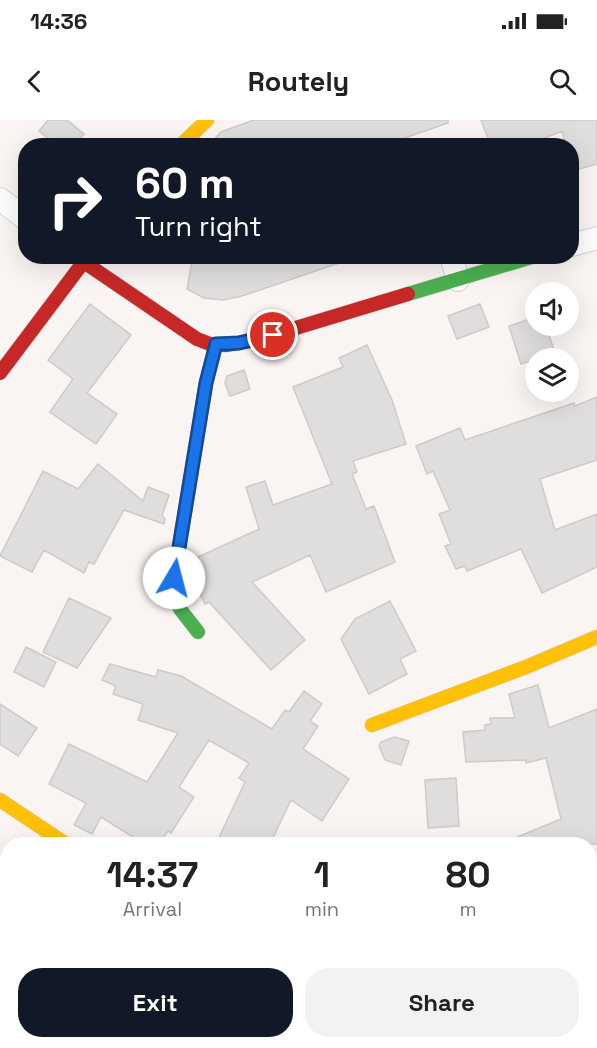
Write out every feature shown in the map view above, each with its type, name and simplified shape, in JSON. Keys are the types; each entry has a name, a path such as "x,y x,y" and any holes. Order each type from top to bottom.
{"street":[{"path":"188,138 207,120"},
{"path":"0,199 18,213"},
{"path":"579,243 597,238"},
{"path":"0,373 78,264"},
{"path":"89,264 198,339 226,345 256,340 509,264"},
{"path":"453,264 458,280"},
{"path":"198,632 180,609 174,578 206,383 216,344"},
{"path":"372,725 526,667 597,637"},
{"path":"0,800 56,837"}],"building":[{"path":"48,120 67,120 84,134 81,138 47,138 39,131"},
{"path":"254,120 448,120 448,123 405,138 215,138 221,132"},
{"path":"481,120 597,120 597,164 579,169 579,138 564,138 562,131 545,138 488,138"},
{"path":"192,264 336,264 242,296 223,300 204,298 187,289"},
{"path":"90,304 131,335 87,393 117,414 96,444 50,412 73,379 48,360"},
{"path":"480,304 489,327 457,339 448,316"},
{"path":"525,321 525,336 549,336 553,348 525,348 525,363 521,364 509,326"},
{"path":"367,345 392,400 406,444 353,461 357,472 352,474 366,509 374,506 395,562 326,592 310,555 252,582 305,640 271,670 209,602 205,604 193,579 196,558 259,529 246,487 265,481 273,505 332,484 293,387 343,367 339,358"},
{"path":"244,370 250,389 230,396 225,383 227,376"},
{"path":"597,397 597,460 540,479 555,530 597,514 597,567 542,593 521,549 467,571 465,566 456,569 445,546 451,544 439,514 450,510 433,471 427,474 416,446 460,428 465,440"},
{"path":"98,464 143,501 148,487 169,495 162,516 165,519 164,524 124,510 94,564 89,562 84,573 44,550 32,572 0,556 43,471 78,489"},
{"path":"69,598 111,618 77,668 43,652"},
{"path":"390,601 416,651 400,659 407,674 369,694 341,639 355,619"},
{"path":"26,647 56,662 44,687 14,672"},
{"path":"110,664 156,677 158,670 181,676 272,729 285,710 289,712 304,691 322,704 310,721 318,726 303,749 349,779 322,821 291,800 273,837 219,837 245,782 239,778 249,763 209,740 179,787 194,797 171,833 168,831 164,837 133,837 101,817 92,834 74,825 86,803 49,784 69,744 147,782 178,733 138,720 143,704 113,694 116,686 102,680"},
{"path":"538,685 549,728 597,709 597,837 517,837 561,819 546,758 526,763 526,760 466,762 463,732 485,730 485,725 491,724 490,718 515,718 509,694"},
{"path":"0,704 37,728 18,756 0,744"},
{"path":"394,737 409,741 401,765 385,760 379,746 381,742"},
{"path":"456,778 459,826 428,828 425,780"}],"traffic: fast":[{"path":"408,294 508,264"},
{"path":"198,632 180,609 174,578 206,383 216,344"}],"traffic: slow":[{"path":"188,138 207,120"},
{"path":"372,725 526,667 597,637"},
{"path":"0,800 56,837"}],"traffic: jam":[{"path":"0,373 82,264"},
{"path":"87,264 197,339 210,344 226,345 256,340 408,294"}],"route":[{"path":"174,578 206,383 216,344 239,343 273,335"}]}
